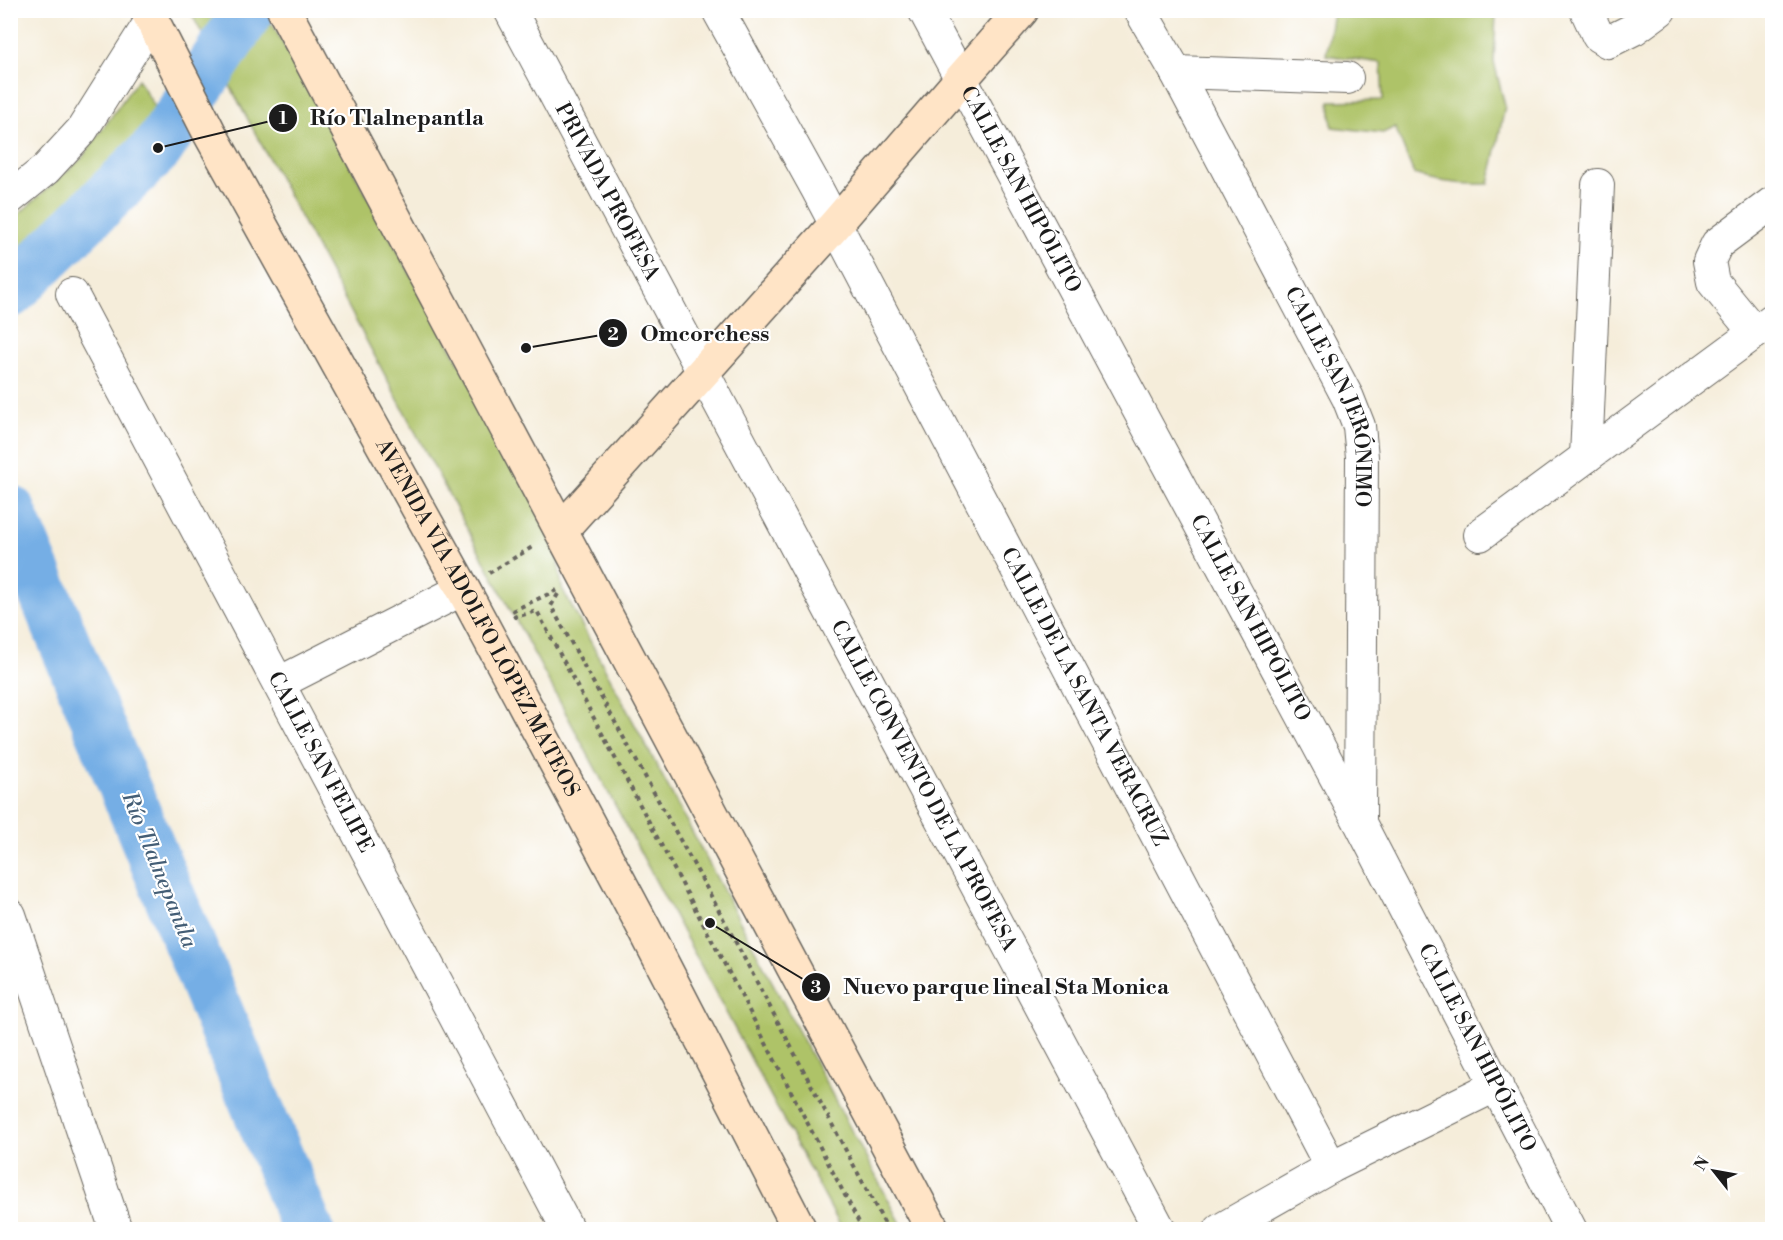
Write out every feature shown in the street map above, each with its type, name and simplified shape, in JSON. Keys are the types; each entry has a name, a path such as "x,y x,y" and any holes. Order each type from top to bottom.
{"main road":[{"path":"284,10 933,1230"},
{"path":"562,529 835,225 1022,10"},
{"name":"AVENIDA VIA ADOLFO LÓPEZ MATEOS","path":"149,15 209,132 463,590 644,928 800,1230"}],"street":[{"name":"PRIVADA PROFESA","path":"510,10 703,373"},
{"name":"CALLE SAN HIPÓLITO","path":"924,10 1360,823 1571,1230"},
{"name":"CALLE SAN JERÓNIMO","path":"1140,10 1176,72 1348,398 1359,426 1362,457 1360,823"},
{"path":"1586,10 1598,36 1608,42 1634,29 1660,10"},
{"name":"CALLE DE LA SANTA VERACRUZ","path":"719,12 835,225 1331,1167"},
{"path":"10,198 46,169 82,129 112,85 149,15"},
{"path":"1176,72 1347,78"},
{"path":"1586,457 1598,185"},
{"path":"1480,535 1764,327 1713,282 1709,261 1717,244 1773,203"},
{"name":"CALLE SAN FELIPE","path":"72,294 568,1230"},
{"name":"CALLE CONVENTO DE LA PROFESA","path":"703,373 1160,1230"},
{"path":"279,683 463,590"},
{"path":"10,915 116,1230"},
{"path":"1220,1230 1331,1167 1497,1085"}],"path":[{"path":"463,590 562,529"},
{"path":"863,1230 537,611 515,617 512,611 562,588 551,606 716,905 888,1230"}],"green space":[{"path":"190,11 265,11 554,534 562,588 904,1229 842,1229"},
{"path":"1333,11 1496,11 1494,62 1505,106 1489,184 1451,183 1414,174 1395,127 1383,133 1332,127 1330,101 1383,100 1381,63 1326,55"},
{"path":"138,79 159,114 150,132 11,270 11,221 82,158"}],"waterway":[{"name":"Río Tlalnepantla","path":"10,292 158,148 249,10"},
{"name":"Río Tlalnepantla","path":"10,511 308,1230"}],"place":[{"name":"Río Tlalnepantla","path":"158,148"},
{"name":"Omcorchess","path":"526,348"},
{"name":"Nuevo parque lineal Sta Monica","path":"710,923"}]}
